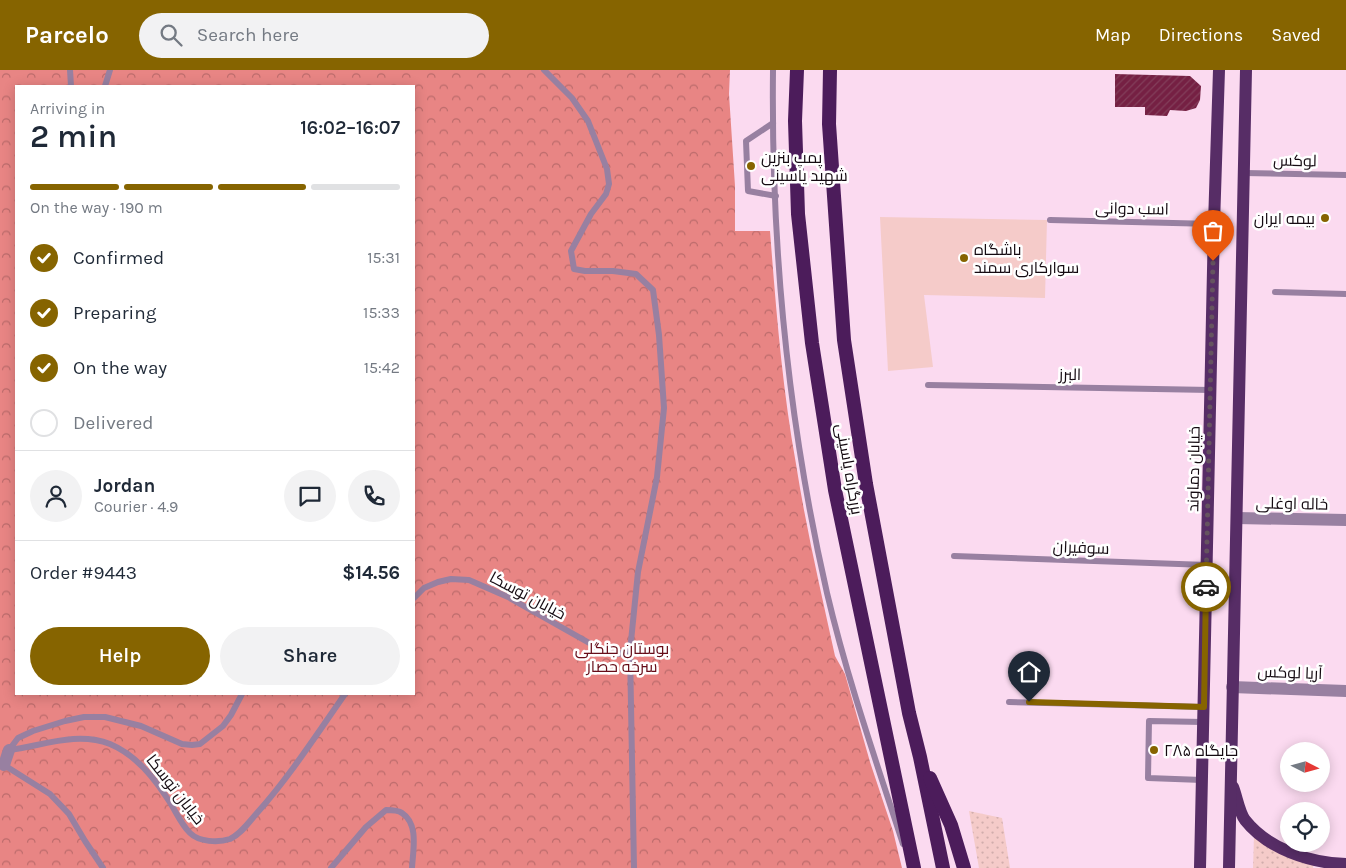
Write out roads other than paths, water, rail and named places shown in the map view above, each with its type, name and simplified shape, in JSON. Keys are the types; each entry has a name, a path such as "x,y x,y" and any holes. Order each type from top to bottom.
{"highway":[{"name":"بزرگراه یاسینی","path":"797,70 798,214 812,343 835,490 912,868"},
{"name":"بزرگراه یاسینی","path":"830,70 829,124 844,340 866,484 910,712 943,868"},
{"path":"920,757 951,825 964,868"}],"main road":[{"name":"خیابان دماوند","path":"1200,868 1219,70"},
{"path":"1229,868 1246,70"},
{"path":"1230,778 1244,819 1266,841 1330,866 1346,864"}],"street":[{"name":"خاله اوغلی","path":"1236,518 1346,520"},
{"name":"آریا لوکس","path":"1232,687 1346,690"},
{"path":"4,765 8,750"},
{"path":"1330,866 1346,857"}],"lane":[{"path":"70,70 71,85"},
{"path":"105,85 110,70"},
{"path":"544,70 572,98 588,121 607,169 609,184 606,194 571,251 574,269 636,274 653,290 659,335 664,408 656,477 638,572 630,651 634,868"},
{"path":"773,70 776,196 786,357 804,474 815,533 843,656 912,868"},
{"path":"773,123 746,141 746,165 748,191 776,196"},
{"name":"لوکس","path":"1244,173 1346,175"},
{"name":"اسب دوانی","path":"1050,220 1214,224"},
{"path":"1275,292 1346,294"},
{"name":"البرز","path":"928,385 1211,390"},
{"name":"سوفیران","path":"954,556 1207,565"},
{"name":"خیابان توسکا","path":"415,597 424,588 438,582 451,579 469,580 508,597 607,653 618,654 630,651"},
{"path":"8,750 18,738 33,731 84,717 105,717 141,726 182,744 200,744 223,726 241,695"},
{"name":"خیابان توسکا","path":"8,750 23,749 55,741 78,739 94,740 109,744 127,753 136,761 167,797 190,833 200,840 229,839 241,831 278,790 344,695"},
{"path":"1009,702 1204,707"},
{"path":"1202,780 1148,778 1149,721 1203,722"},
{"path":"4,765 50,794 69,814 103,868"},
{"path":"331,868 366,827 386,810 400,811 411,822 413,839 412,868"}],"place":[{"name":"پمپ بنزین شهید یاسینی","path":"751,166"},
{"name":"بیمه ایران","path":"1325,218"},
{"name":"باشگاه سوارکاری سمند","path":"964,258"},
{"name":"جایگاه ۲۸۵","path":"1154,750"}],"park label":[{"name":"بوستان جنگلی سرخه حصار","path":"622,657"}]}
